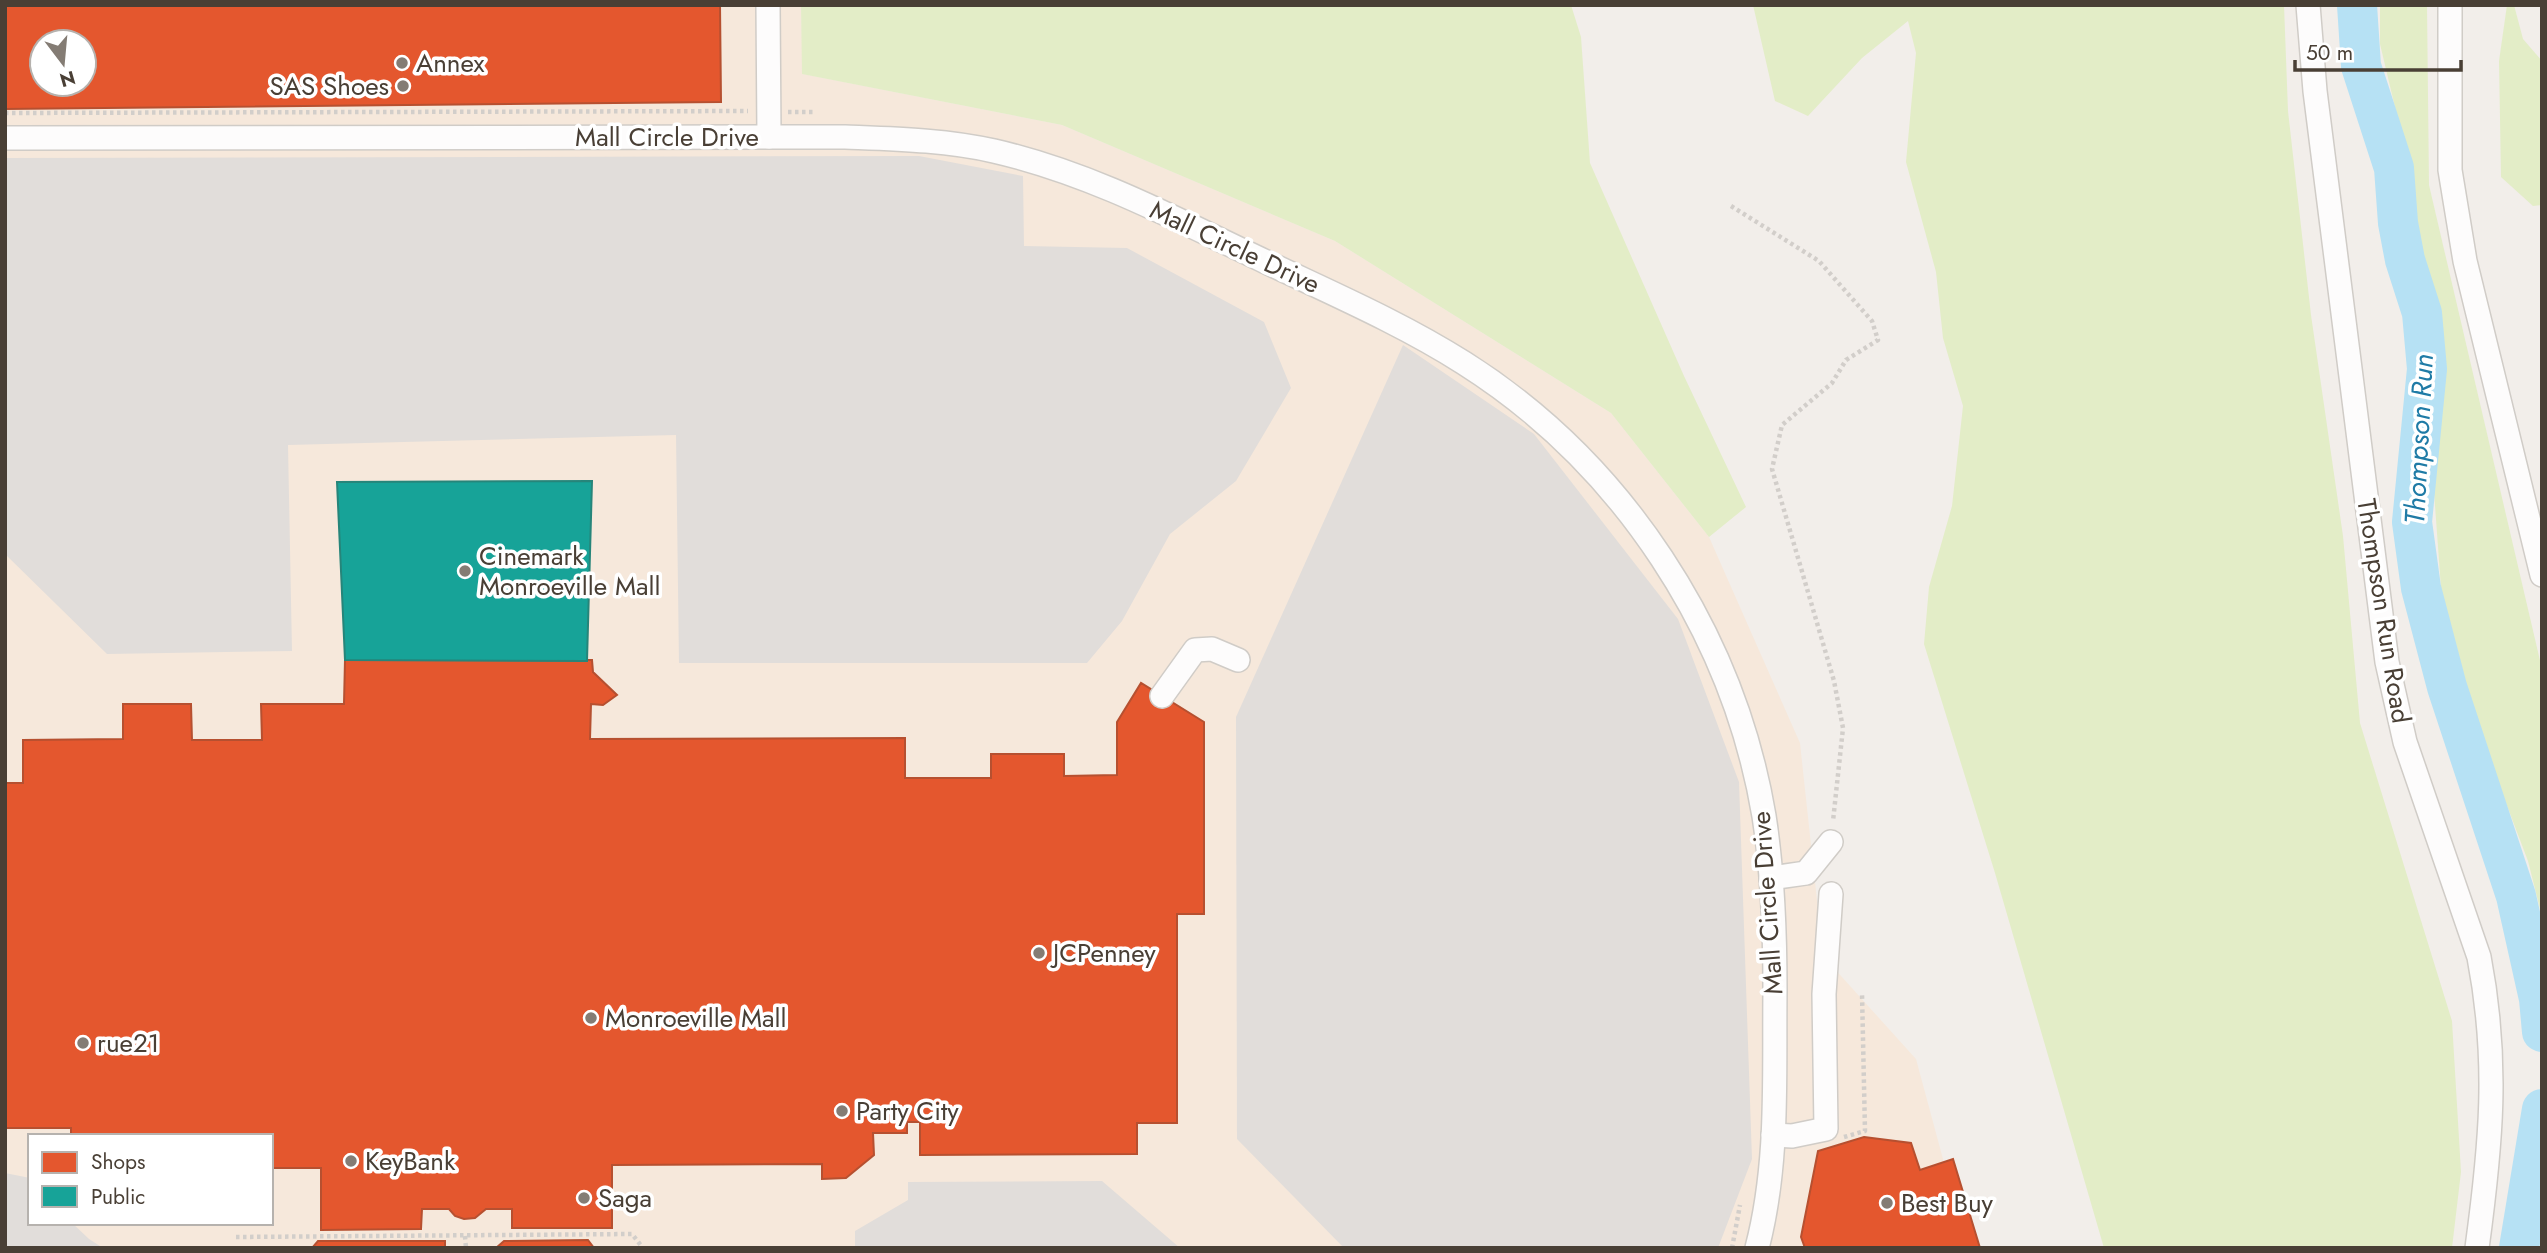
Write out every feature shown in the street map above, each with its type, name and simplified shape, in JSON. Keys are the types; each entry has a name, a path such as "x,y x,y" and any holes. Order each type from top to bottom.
{"street":[{"path":"768,5 769,137"},
{"name":"Thompson Run Road","path":"2308,5 2316,105 2387,662 2405,742 2479,957 2489,1016 2492,1123 2477,1248"},
{"path":"2450,5 2450,170 2465,261 2542,575"},
{"name":"Mall Circle Drive","path":"5,138 769,137 906,139 960,145 1020,158 1106,186 1392,322 1466,364 1529,409 1586,462 1612,491 1670,570 1692,609 1728,688 1744,734 1764,816 1771,878 1775,971 1773,1135 1768,1193 1757,1248"},
{"path":"1162,696 1195,650 1212,649 1238,660"},
{"path":"1771,878 1806,873 1831,842"},
{"path":"1773,1135 1792,1136 1826,1129 1824,994 1831,894"}],"path":[{"path":"5,113 819,113"},
{"path":"1731,206 1819,261 1872,321 1878,340 1846,360 1832,383 1782,425 1772,469 1834,681 1843,728 1831,842"},
{"path":"1841,1138 1865,1131 1863,993"},
{"path":"1732,1248 1740,1205"},
{"path":"236,1237 632,1234 643,1248"},
{"path":"466,1236 466,1248"}],"shaded area":[{"name":"Monroeville Mall","path":"5,5 801,5 803,74 1062,125 1335,241 1611,413 1709,537 1800,743 1823,956 1916,1059 1967,1248 5,1248"},
{"path":"919,156 1023,176 1024,246 1127,248 1264,322 1291,388 1236,481 1170,534 1122,621 1087,663 679,663 676,435 288,445 292,651 107,654 5,554 5,158"},
{"path":"1403,345 1534,434 1678,619 1739,782 1752,1159 1718,1248 1344,1248 1237,1139 1236,717"},
{"path":"5,1173 28,1178 28,1225 74,1225 103,1248 5,1248"},
{"path":"1102,1181 1180,1248 855,1248 855,1231 908,1200 908,1182"}],"green space":[{"path":"801,5 1571,5 1581,37 1590,163 1684,376 1746,507 1709,537 1611,413 1335,241 1062,125 802,74"},
{"path":"1753,5 2284,5 2288,111 2311,315 2343,536 2360,723 2452,1021 2461,1172 2452,1248 2104,1248 1995,873 1924,644 1929,587 1952,506 1963,406 1943,338 1936,272 1906,162 1916,53 1908,21 1862,58 1808,116 1775,101"},
{"path":"2380,5 2427,5 2429,185 2542,669 2542,917 2528,861 2479,732 2441,588 2433,478 2445,376 2415,224 2403,141 2380,44"},
{"path":"2507,5 2514,5 2523,39 2542,61 2542,205 2533,206 2501,177 2499,61"}],"building: Shops":[{"name":"Annex","path":"5,5 720,5 721,102 5,109"},
{"name":"Monroeville Mall","path":"345,660 592,660 593,672 617,695 603,705 591,704 590,739 905,738 905,778 991,778 991,754 1064,754 1064,776 1117,775 1117,722 1141,683 1204,722 1204,914 1177,914 1177,1123 1137,1123 1137,1154 920,1155 920,1122 907,1122 907,1133 873,1133 874,1155 846,1178 822,1179 822,1164 612,1165 612,1228 512,1228 512,1209 486,1209 475,1218 464,1219 455,1216 449,1209 422,1209 421,1229 321,1230 321,1168 273,1168 273,1134 71,1134 71,1128 5,1128 5,783 23,783 23,740 123,739 123,704 191,704 192,740 262,740 261,704 344,704"},
{"name":"Best Buy","path":"1864,1137 1911,1143 1920,1170 1953,1159 1980,1248 1805,1248 1801,1237 1818,1151"},
{"path":"588,1240 594,1248 496,1248 504,1241"},
{"path":"318,1241 445,1241 445,1248 312,1248"}],"building: Public":[{"name":"Cinemark Monroeville Mall","path":"592,481 587,661 345,660 337,482"}],"waterway":[{"name":"Thompson Run","path":"2357,5 2361,66 2394,168 2398,223 2405,260 2422,313 2427,369 2412,522 2421,588 2447,687 2516,896 2539,999 2542,1032"},
{"name":"Thompson Run","path":"2519,1248 2542,1109"}],"place":[{"name":"Annex","path":"402,63"},
{"name":"SAS Shoes","path":"403,86"},
{"name":"Cinemark Monroeville Mall","path":"465,571"},
{"name":"JCPenney","path":"1039,953"},
{"name":"Monroeville Mall","path":"591,1018"},
{"name":"rue21","path":"83,1043"},
{"name":"Party City","path":"842,1111"},
{"name":"KeyBank","path":"351,1161"},
{"name":"Saga","path":"584,1198"},
{"name":"Best Buy","path":"1887,1203"}]}
